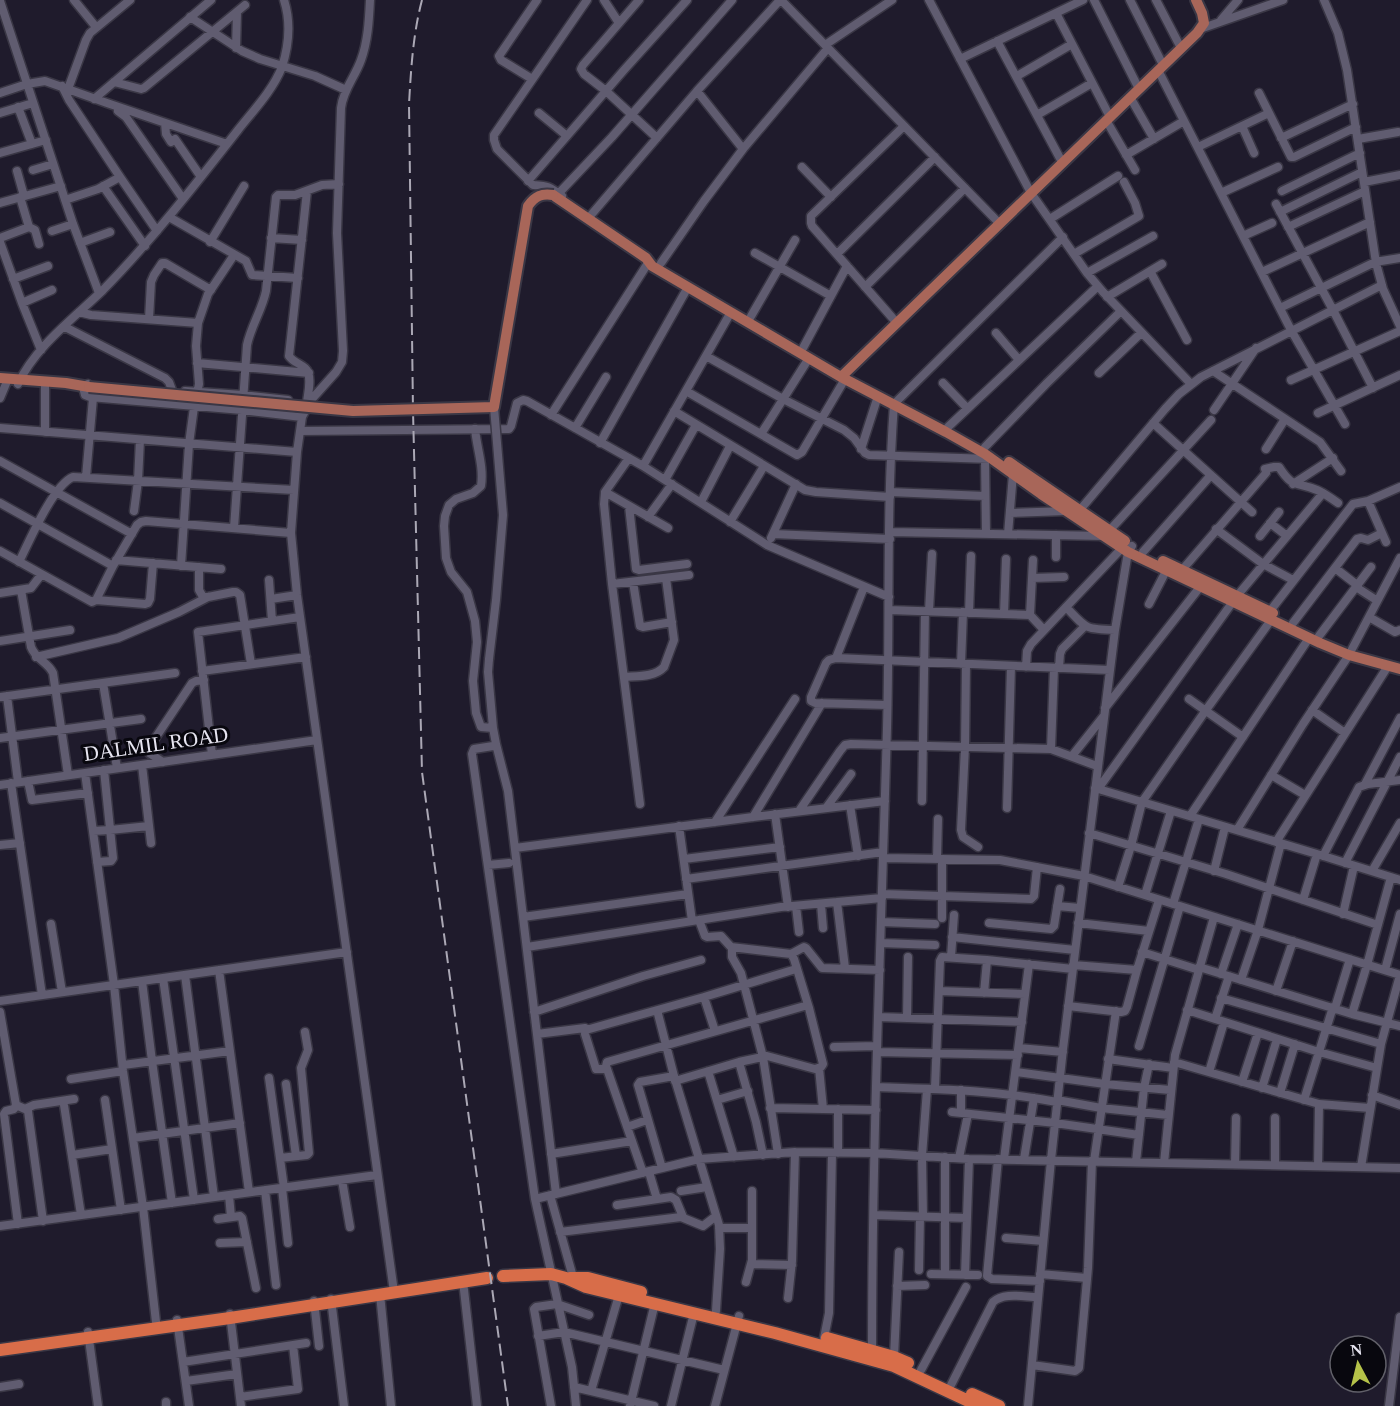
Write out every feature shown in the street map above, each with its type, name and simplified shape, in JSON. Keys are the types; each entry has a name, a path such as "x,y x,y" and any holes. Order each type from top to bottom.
{"highway":[{"path":"503,1275 551,1274 570,1278 588,1278 716,1311 738,1320"},
{"path":"0,1344 177,1323 487,1278"},
{"path":"570,1278 586,1287 694,1313 738,1320 872,1355 894,1357 999,1406"},
{"path":"0,1350 156,1322 177,1323"},
{"path":"872,1355 979,1406"}],"main road":[{"path":"844,376 896,322 1200,29 1204,18 1196,0"},
{"path":"7,382 45,384 65,388 84,386 353,411 494,407 528,206 539,195 556,194 688,287 809,358 948,427 1066,511 1106,533"},
{"path":"652,261 803,348 878,396 896,402 987,455 1004,458 1127,548 1166,571 1235,599"},
{"path":"1127,548 1143,552 1182,570 1235,599 1314,637 1400,669"},
{"path":"1269,616 1293,623 1314,637"},
{"path":"1350,652 1400,663"}],"street":[{"path":"0,0 73,224 99,293"},
{"path":"74,0 96,27"},
{"path":"130,0 96,27 86,40 65,87 69,100 157,231"},
{"path":"94,99 211,0"},
{"path":"0,398 7,382 145,246 268,91 282,66 288,39 288,13 284,0"},
{"path":"308,402 336,372 342,362 344,351 337,232 341,108 342,98 364,51 370,0"},
{"path":"532,79 501,60 499,56 537,0"},
{"path":"587,0 494,135 494,140 497,149 533,185 550,187 556,194 591,215 652,261"},
{"path":"604,0 619,23"},
{"path":"639,0 581,69 657,138"},
{"path":"528,181 687,0"},
{"path":"556,194 632,115 732,0"},
{"path":"591,215 780,0 999,223"},
{"path":"551,415 652,261 704,201 826,47 892,0"},
{"path":"929,0 1031,193 1087,273 1107,297 1191,384"},
{"path":"960,59 1083,0"},
{"path":"1094,0 1154,139"},
{"path":"1130,0 1184,121 1291,330 1345,424"},
{"path":"1156,0 1180,48"},
{"path":"1219,22 1238,0"},
{"path":"1200,29 1283,0"},
{"path":"1324,0 1343,49 1375,262 1382,285 1400,326"},
{"path":"114,82 141,89 245,5"},
{"path":"236,48 237,12"},
{"path":"1056,13 1135,170"},
{"path":"190,17 236,48 315,76 346,90"},
{"path":"997,41 1062,162"},
{"path":"1017,76 1072,44"},
{"path":"0,93 45,81 227,144"},
{"path":"1037,115 1092,83"},
{"path":"697,92 743,149"},
{"path":"1259,93 1292,157 1356,127"},
{"path":"0,113 33,103"},
{"path":"1281,138 1353,104"},
{"path":"18,107 32,144"},
{"path":"111,109 123,113 183,200"},
{"path":"539,113 567,136"},
{"path":"1198,147 1269,113"},
{"path":"1126,155 1184,121"},
{"path":"165,123 166,134 201,177"},
{"path":"896,322 812,226 810,220 904,126"},
{"path":"1242,126 1254,153"},
{"path":"1358,139 1398,132"},
{"path":"0,153 46,140"},
{"path":"1282,191 1360,153"},
{"path":"837,254 935,157"},
{"path":"33,170 54,164"},
{"path":"802,167 831,197"},
{"path":"1221,193 1278,167"},
{"path":"17,171 29,228"},
{"path":"1280,212 1362,172"},
{"path":"1364,182 1400,175"},
{"path":"65,200 86,194 120,177"},
{"path":"1050,219 1121,179 1135,203 1138,216 1074,254"},
{"path":"234,528 248,336 264,302 276,197 295,195 322,185 339,184"},
{"path":"0,203 61,186"},
{"path":"103,186 145,246"},
{"path":"210,242 244,186"},
{"path":"865,287 965,188"},
{"path":"307,191 289,356 309,373 308,402 302,417 297,452 291,533 297,595 394,1292"},
{"path":"1288,227 1365,191"},
{"path":"1276,204 1373,388"},
{"path":"168,217 248,263 252,275 298,278"},
{"path":"1262,272 1370,222"},
{"path":"1243,236 1272,223"},
{"path":"52,231 73,224"},
{"path":"39,244 35,230 32,228 0,240 41,350"},
{"path":"80,243 110,232"},
{"path":"1087,273 1153,236"},
{"path":"872,1355 874,1153 889,662 890,455 896,402 1063,237"},
{"path":"272,238 302,240"},
{"path":"750,318 795,240"},
{"path":"755,253 831,296"},
{"path":"181,566 189,444 199,378 196,346 198,322 211,290 234,255"},
{"path":"1280,308 1375,262 1400,258"},
{"path":"149,319 151,282 162,263 211,290"},
{"path":"1107,297 1162,264"},
{"path":"14,279 48,266"},
{"path":"803,348 847,266"},
{"path":"1150,271 1187,340"},
{"path":"1079,511 1153,423 1191,384 1291,330 1382,285"},
{"path":"948,427 1098,286"},
{"path":"600,443 688,287"},
{"path":"22,303 52,290"},
{"path":"79,312 198,322"},
{"path":"643,466 731,312"},
{"path":"986,534 987,455 1047,384 1120,312"},
{"path":"65,327 165,378 170,382 172,390"},
{"path":"1291,380 1400,331"},
{"path":"996,333 1019,360"},
{"path":"1099,373 1142,333"},
{"path":"1214,410 1257,348"},
{"path":"706,356 850,434 861,449 869,455 987,455"},
{"path":"761,434 809,358"},
{"path":"197,363 309,373"},
{"path":"1213,371 1320,442 1341,471"},
{"path":"1317,413 1400,375"},
{"path":"686,391 797,455 802,452 844,376"},
{"path":"575,428 606,377"},
{"path":"302,417 93,398 85,395 84,386 94,383 308,402"},
{"path":"943,383 967,408"},
{"path":"45,384 45,432"},
{"path":"861,449 878,396"},
{"path":"86,477 93,398"},
{"path":"300,431 509,429 517,403 527,401 643,466 767,545 889,597"},
{"path":"494,407 503,515 488,672 493,728 508,791 551,1154 553,1195 570,1278"},
{"path":"674,411 805,490 986,496"},
{"path":"1266,449 1285,419"},
{"path":"773,534 1056,535 1106,533 1211,420"},
{"path":"1153,423 1252,512"},
{"path":"648,517 669,482 696,425"},
{"path":"0,428 297,452"},
{"path":"475,429 483,475 481,486 473,493 456,499 449,505 444,526 446,558 451,572 467,592 475,621 477,642 472,681 476,713 481,727 493,728"},
{"path":"134,511 140,440"},
{"path":"701,502 730,446"},
{"path":"629,458 604,492 604,504 640,804"},
{"path":"1293,484 1333,459"},
{"path":"0,461 132,534"},
{"path":"730,522 764,466"},
{"path":"1182,570 1265,471 1274,467 1279,467 1293,484 1316,489 1338,503"},
{"path":"1008,534 1013,474"},
{"path":"1143,552 1211,475"},
{"path":"19,562 56,492 68,478 86,477 294,490"},
{"path":"767,545 796,484"},
{"path":"1118,887 1142,802 1293,580 1348,508 1356,502 1368,501 1400,487"},
{"path":"604,492 669,528"},
{"path":"1096,789 1235,599 1323,493"},
{"path":"1293,623 1359,538 1368,540 1384,538 1368,501"},
{"path":"0,503 38,525 115,563 153,563 221,569"},
{"path":"629,506 636,569 687,564"},
{"path":"1010,513 1066,511"},
{"path":"1260,536 1279,512"},
{"path":"96,600 137,525 146,520 291,533"},
{"path":"1270,523 1287,536"},
{"path":"1216,529 1263,564 1293,580"},
{"path":"1056,535 1056,557"},
{"path":"1026,667 1029,647 1066,607 1127,548"},
{"path":"1028,1406 1057,1101 1097,766 1127,548"},
{"path":"0,551 90,602 96,600 148,603 153,563"},
{"path":"922,801 924,663 932,554"},
{"path":"971,556 963,664 965,747 962,834 978,847"},
{"path":"1237,830 1350,652 1400,558"},
{"path":"1004,614 1006,559"},
{"path":"1030,615 1033,560"},
{"path":"199,567 199,590 203,597 208,597"},
{"path":"1190,816 1314,637 1371,567"},
{"path":"1335,568 1373,598"},
{"path":"1149,604 1166,571"},
{"path":"0,593 34,586 41,575"},
{"path":"612,584 689,575"},
{"path":"1032,578 1064,577"},
{"path":"625,677 662,670 672,649 674,640 666,578"},
{"path":"269,580 272,621"},
{"path":"633,582 640,626 672,622"},
{"path":"1072,756 1200,586"},
{"path":"836,658 864,587"},
{"path":"21,590 31,647 36,657 51,669 68,775"},
{"path":"36,657 118,638 208,597 236,592 241,599 251,664"},
{"path":"271,599 297,595"},
{"path":"1066,607 1085,627 1095,630 1115,630"},
{"path":"889,610 1030,615 1044,630"},
{"path":"212,755 198,632 300,617"},
{"path":"1369,617 1395,632 1400,630"},
{"path":"1051,749 1060,654 1062,649 1085,627"},
{"path":"0,641 70,630"},
{"path":"162,762 149,753 149,747 192,683 203,676 251,664 306,657"},
{"path":"887,705 814,703 811,697 826,663 836,658 1110,670"},
{"path":"1007,808 1011,666"},
{"path":"1241,980 1258,930 1279,842 1305,795 1388,666"},
{"path":"42,995 20,843 19,782 3,696 175,673"},
{"path":"103,683 117,768"},
{"path":"715,822 795,699"},
{"path":"1189,699 1243,737"},
{"path":"753,816 822,703"},
{"path":"1312,710 1345,733"},
{"path":"1365,784 1400,718"},
{"path":"0,738 141,719"},
{"name":"DALMIL ROAD","path":"0,784 317,740"},
{"path":"496,744 472,751 535,1199 572,1367 576,1406"},
{"path":"799,811 840,751 845,745 851,744 1051,749 1097,766"},
{"path":"1345,863 1400,757"},
{"path":"142,765 151,843"},
{"path":"97,862 112,860 104,770"},
{"path":"85,773 143,1207 156,1322"},
{"path":"826,808 851,774"},
{"path":"1271,775 1305,795"},
{"path":"1303,900 1320,855 1359,787 1365,784 1400,780"},
{"path":"19,782 32,800 88,793"},
{"path":"1096,789 1396,878 1378,925 1352,1014"},
{"path":"514,848 885,801"},
{"path":"850,805 858,856"},
{"path":"1145,895 1171,811"},
{"path":"775,814 782,866 799,932"},
{"path":"881,921 939,921 942,896 938,819"},
{"path":"1139,1046 1165,959 1186,862 1199,819"},
{"path":"1372,871 1400,823"},
{"path":"93,831 149,825"},
{"path":"680,826 688,894 695,921 705,936 721,936 732,948 791,954 806,948 820,967 880,970"},
{"path":"1214,871 1226,827"},
{"path":"1089,833 1378,925"},
{"path":"0,845 20,843"},
{"path":"684,859 780,847"},
{"path":"686,879 858,856 1000,860 1084,876 1400,975 1380,1044 1361,1167"},
{"path":"488,865 509,863"},
{"path":"1343,914 1354,866"},
{"path":"527,947 792,906 882,896 1033,898 1037,867"},
{"path":"989,923 1051,929 1054,926 1060,890"},
{"path":"523,917 688,894"},
{"path":"1068,1006 1125,1011 1159,900"},
{"path":"837,902 845,968"},
{"path":"821,904 823,928"},
{"path":"1057,906 1080,908"},
{"path":"1385,970 1400,914"},
{"path":"951,957 954,915"},
{"path":"1164,1163 1173,1065 1214,917"},
{"path":"1078,923 1149,931"},
{"path":"51,924 62,992"},
{"path":"1215,1019 1238,924"},
{"path":"952,937 1075,950"},
{"path":"1276,991 1293,941"},
{"path":"880,943 935,945"},
{"path":"732,948 732,957 745,985 763,1057 778,1154"},
{"path":"0,1001 346,952"},
{"path":"1142,952 1400,1026"},
{"path":"791,954 808,1005 822,1064 819,1068 823,1109"},
{"path":"908,957 908,1018"},
{"path":"919,1270 922,1156 936,1053 942,957 1137,970"},
{"path":"1304,1100 1350,959"},
{"path":"534,1012 632,979 702,960"},
{"path":"984,993 987,960"},
{"path":"1029,964 987,1276 992,1278 1087,1278"},
{"path":"607,1069 596,1069 585,1031 796,969"},
{"path":"219,970 249,1192"},
{"path":"185,975 214,1197"},
{"path":"163,978 194,1200"},
{"path":"142,981 172,1203"},
{"path":"939,991 1025,994"},
{"path":"704,997 716,1031"},
{"path":"1221,998 1380,1044"},
{"path":"657,1199 632,1141 606,1064 808,1005"},
{"path":"657,1010 719,1228 716,1311"},
{"path":"1187,1010 1377,1068"},
{"path":"1032,1365 1078,1370 1087,1278 1093,1161 1116,1011"},
{"path":"0,1012 16,1105 14,1109 4,1114 18,1224"},
{"path":"878,1017 1022,1022"},
{"path":"1209,1072 1224,1022"},
{"path":"537,1034 585,1028"},
{"path":"280,1158 309,1153 301,1068 308,1050 305,1032"},
{"path":"1242,1082 1258,1033"},
{"path":"1262,1088 1277,1039"},
{"path":"1280,1094 1295,1044"},
{"path":"834,1047 936,1053 1063,1052"},
{"path":"71,1079 152,1061 231,1051"},
{"path":"662,1168 647,1120 638,1085 640,1083 675,1078 771,1056 815,1069 819,1068"},
{"path":"1108,1059 1149,1065 1173,1065 1209,1072 1318,1104 1370,1108"},
{"path":"739,1062 764,1155"},
{"path":"1136,1162 1144,1088 1149,1065"},
{"path":"708,1071 734,1157"},
{"path":"1016,1072 1170,1090"},
{"path":"269,1078 288,1243"},
{"path":"286,1084 296,1156"},
{"path":"876,1087 931,1088 1013,1094 1101,1108 1168,1115"},
{"path":"959,1158 960,1090"},
{"path":"717,1100 748,1091"},
{"path":"1372,1095 1400,1103"},
{"path":"1024,1160 1034,1098"},
{"path":"16,1105 25,1108 74,1099"},
{"path":"105,1100 121,1210"},
{"path":"1318,1104 1318,1166"},
{"path":"64,1105 81,1215"},
{"path":"770,1108 876,1110"},
{"path":"823,1342 830,1313 838,1109"},
{"path":"28,1112 43,1221"},
{"path":"960,1113 1139,1135"},
{"path":"1235,1164 1236,1118"},
{"path":"1275,1118 1275,1165"},
{"path":"627,1127 647,1120"},
{"path":"133,1138 240,1123"},
{"path":"551,1154 632,1141"},
{"path":"72,1155 112,1149"},
{"path":"535,1199 699,1159 795,1152 874,1153 969,1159 1400,1168"},
{"path":"788,1298 792,1265 795,1152"},
{"path":"945,1157 945,1274"},
{"path":"921,1370 964,1280 969,1159"},
{"path":"0,1226 377,1175"},
{"path":"342,1180 350,1227"},
{"path":"681,1191 707,1187"},
{"path":"265,1190 276,1285"},
{"path":"746,1282 751,1264 752,1191"},
{"path":"229,1195 231,1217"},
{"path":"617,1205 674,1197 683,1218"},
{"path":"873,1215 967,1218"},
{"path":"218,1219 240,1216 242,1218 256,1288"},
{"path":"560,1232 675,1217 703,1226 716,1216"},
{"path":"719,1228 752,1228"},
{"path":"1006,1238 1043,1240"},
{"path":"220,1243 247,1242"},
{"path":"894,1357 899,1252"},
{"path":"751,1264 792,1265"},
{"path":"931,1274 945,1274 964,1280 978,1275"},
{"path":"463,1281 477,1406"},
{"path":"897,1286 925,1285"},
{"path":"380,1294 388,1406"},
{"path":"591,1391 619,1295"},
{"path":"951,1384 997,1298 1004,1296 1038,1297"},
{"path":"335,1301 344,1406"},
{"path":"315,1303 319,1346"},
{"path":"630,1403 656,1303"},
{"path":"551,1406 534,1308 557,1304 589,1315"},
{"path":"671,1406 694,1313"},
{"path":"230,1315 241,1401 298,1389 293,1345"},
{"path":"1389,1406 1400,1317"},
{"path":"715,1406 738,1320"},
{"path":"177,1323 189,1406"},
{"path":"538,1336 564,1332 724,1370"},
{"path":"88,1335 98,1406"},
{"path":"183,1362 306,1343"},
{"path":"186,1381 237,1374"},
{"path":"0,1387 19,1384"},
{"path":"574,1387 630,1403 654,1406"}],"railway":[{"path":"422,0 414,39 409,104 413,411 422,772 508,1406"}]}
